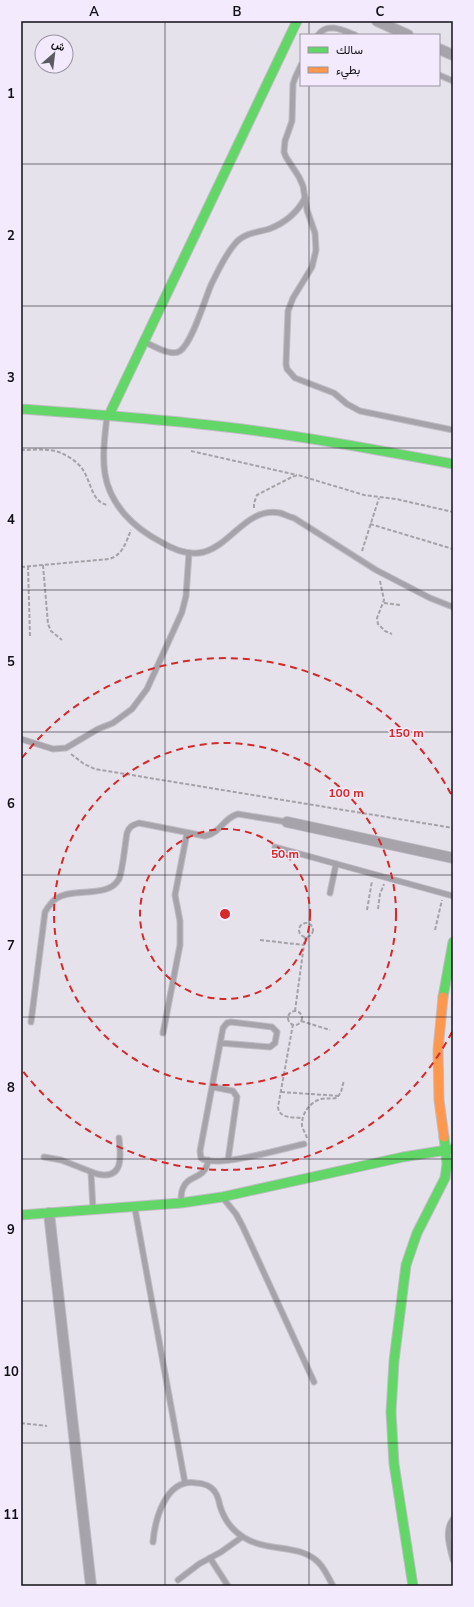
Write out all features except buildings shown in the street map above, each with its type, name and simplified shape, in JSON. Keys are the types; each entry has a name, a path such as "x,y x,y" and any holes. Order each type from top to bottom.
{"street":[{"path":"108,415 297,21"},
{"path":"377,21 406,34"},
{"path":"440,49 453,55"},
{"path":"21,409 108,415 226,427 348,445 453,464"},
{"path":"287,822 453,858"},
{"path":"413,1586 394,1464 391,1412 394,1361 406,1265 417,1233 450,1166 450,1150 439,1100 438,1050 444,989 453,942"},
{"path":"21,1215 181,1203 222,1197 403,1157 450,1150"},
{"path":"49,1213 91,1586"}],"lane":[{"path":"319,34 328,28 337,28 352,34"},
{"path":"300,68 293,84 292,121 284,146 286,157 299,177 315,233 316,250 312,267 293,298 288,311 286,357 288,369 296,378 334,393 347,404 360,411 453,430"},
{"path":"440,75 453,81"},
{"path":"144,342 173,353 179,352 189,338 214,280 233,246 244,235 278,225 295,213 305,198"},
{"path":"295,213 309,215"},
{"path":"108,415 104,458 105,474 110,490 118,504 134,524 153,538 176,550 189,553 202,553 214,549 225,542 251,518 265,513 280,513 294,518 376,570 430,598 453,608"},
{"path":"21,739 53,748 66,748 123,717 132,709 147,689 182,612 186,596 189,553"},
{"path":"31,1022 45,912 50,904 57,898 65,895 108,889 115,884 119,877 129,828 139,823 205,836 213,835 230,816 238,814 287,822"},
{"path":"163,1033 180,944 180,921 175,895 187,833"},
{"path":"275,847 453,896"},
{"path":"330,893 336,864"},
{"path":"220,1043 270,1047 275,1043 277,1032 272,1027 227,1023 223,1028 220,1043 213,1087 200,1155 204,1160 228,1160 304,1144"},
{"path":"213,1087 230,1090 236,1094 237,1097 228,1160"},
{"path":"44,1157 61,1160 91,1173 103,1176 116,1171 120,1165 121,1158 119,1138"},
{"path":"181,1203 182,1189 185,1184 202,1174 208,1160"},
{"path":"91,1173 94,1210"},
{"path":"222,1197 236,1214 243,1227 314,1382"},
{"path":"134,1207 186,1483"},
{"path":"153,1542 154,1526 159,1511 172,1491 186,1483 202,1483 215,1492 228,1522 242,1537 261,1546 299,1551 311,1555 321,1564 333,1586"},
{"path":"453,1519 449,1526 448,1535 453,1560"},
{"path":"178,1580 242,1537"},
{"path":"210,1558 228,1586"}],"path":[{"path":"21,450 46,450 59,452 71,458 81,466 88,478 97,500 103,504 118,504"},
{"path":"191,451 298,476 364,495 404,500 453,512"},
{"path":"257,516 254,503 258,496 292,477 298,476"},
{"path":"359,560 379,498"},
{"path":"21,567 110,559 116,557 123,549 134,524"},
{"path":"370,524 453,550"},
{"path":"43,565 48,624 51,631 62,640"},
{"path":"28,566 30,636"},
{"path":"376,570 384,595 384,603 378,612 378,624 385,631 392,634"},
{"path":"384,603 400,605"},
{"path":"66,748 74,757 95,769 453,828"},
{"path":"366,910 373,874"},
{"path":"378,909 380,894 388,878"},
{"path":"435,930 444,893"},
{"path":"306,922 312,924 314,930 311,936 305,937 300,934 299,928 300,925 306,922"},
{"path":"295,1010 305,937"},
{"path":"260,940 304,945"},
{"path":"295,1010 302,1016 301,1021"},
{"path":"293,1024 289,1021 288,1015 295,1010"},
{"path":"293,1024 301,1021 330,1030"},
{"path":"293,1024 278,1107 280,1113 287,1116 303,1118"},
{"path":"340,1096 344,1080"},
{"path":"281,1092 340,1096"},
{"path":"304,1144 307,1138 303,1130 303,1118 307,1109 313,1103 320,1100 337,1098 340,1096"},
{"path":"21,1423 47,1426"}],"traffic: fast":[{"path":"109,415 297,21"},
{"path":"21,409 200,424 340,444 453,464"},
{"path":"443,997 453,942"},
{"path":"413,1586 394,1464 391,1412 394,1361 406,1265 417,1233 445,1178 447,1164 444,1137"},
{"path":"21,1215 181,1203 222,1197 403,1157 453,1149"}],"traffic: slow":[{"path":"443,997 438,1050 439,1100 444,1137"}]}
